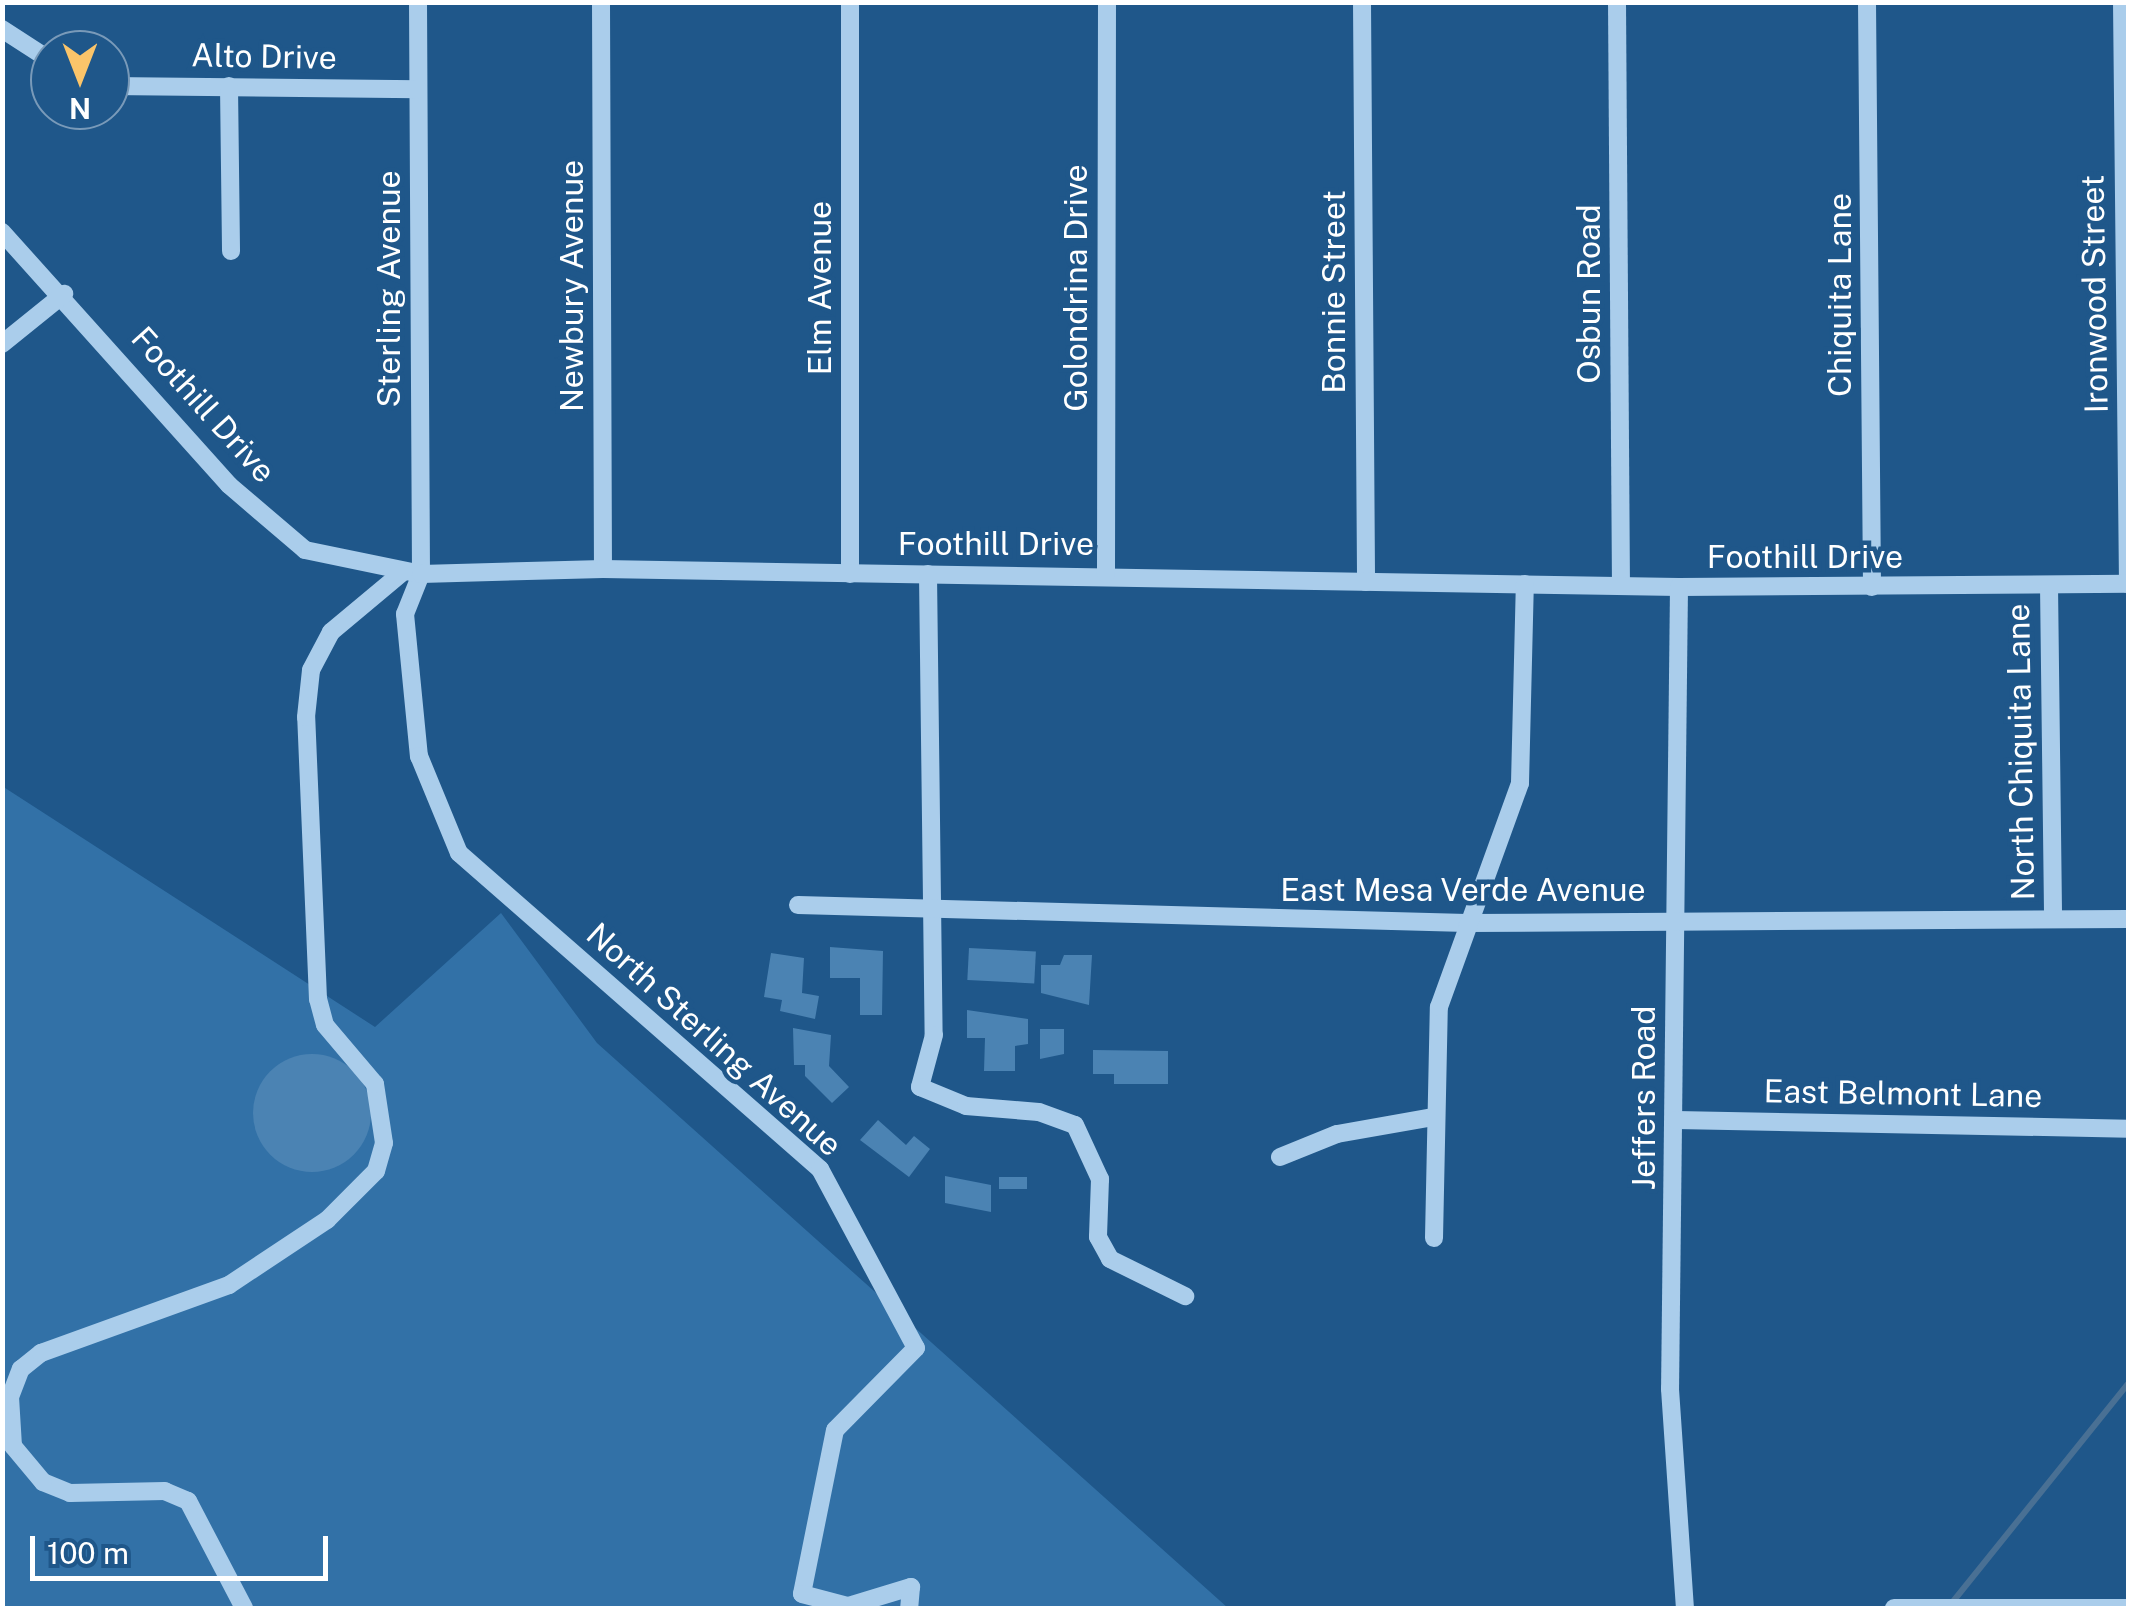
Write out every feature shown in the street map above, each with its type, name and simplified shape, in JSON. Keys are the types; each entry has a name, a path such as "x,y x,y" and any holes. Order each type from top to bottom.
{"street":[{"name":"Sterling Avenue","path":"412,573 418,2"},
{"name":"Newbury Avenue","path":"600,2 603,569"},
{"name":"Elm Avenue","path":"850,2 850,574"},
{"name":"Golondrina Drive","path":"1106,574 1107,2"},
{"name":"Bonnie Street","path":"1362,2 1366,582"},
{"name":"Osbun Road","path":"1616,2 1621,584"},
{"name":"Chiquita Lane","path":"1867,2 1872,588"},
{"name":"Ironwood Street","path":"2122,2 2128,584"},
{"path":"2,29 30,47"},
{"name":"Alto Drive","path":"130,86 418,89"},
{"path":"229,86 231,252"},
{"name":"Foothill Drive","path":"2,232 64,294 228,485 305,550 412,573 603,569 1106,574 1680,587 2128,584"},
{"path":"2,344 64,294"},
{"path":"244,1608 188,1501 154,1490 70,1493 43,1482 13,1446 10,1397 21,1369 41,1353 229,1285 327,1220 376,1171 384,1143 375,1084 326,1025 318,999 306,716 312,670 331,632 412,573"},
{"name":"North Sterling Avenue","path":"412,573 405,614 419,756 459,853 820,1169 916,1348 835,1430 802,1594 848,1606 911,1587 909,1608"},
{"path":"928,574 934,1034 920,1087 966,1106 1039,1112 1075,1125 1100,1179 1098,1238 1110,1259 1186,1296"},
{"path":"1434,1238 1439,1006 1520,783 1525,584"},
{"name":"North Chiquita Lane","path":"2049,586 2052,918"},
{"name":"Jeffers Road","path":"1680,587 1672,921 1676,1120 1670,1389 1685,1608"},
{"name":"East Mesa Verde Avenue","path":"798,905 932,912 1467,923 2128,919"},
{"path":"1280,1156 1337,1134 1434,1117"},
{"name":"East Belmont Lane","path":"1676,1120 2128,1129"},
{"path":"1894,1608 2128,1608"}],"shaded area":[{"path":"2,786 375,1027 501,913 597,1043 1228,1608 3,1608"}],"building":[{"path":"830,947 883,951 882,1015 860,1015 860,978 830,978"},
{"path":"969,948 1036,952 1034,983 967,980"},
{"path":"771,953 804,958 802,993 819,996 815,1019 780,1011 782,1000 764,997"},
{"path":"1064,955 1092,955 1089,1005 1041,993 1041,965 1060,965"},
{"path":"967,1010 1028,1019 1028,1044 1015,1046 1015,1071 984,1071 985,1038 967,1038"},
{"path":"793,1028 831,1035 829,1066 849,1087 832,1103 805,1076 805,1065 794,1065"},
{"path":"1040,1029 1064,1029 1064,1054 1040,1059"},
{"path":"1093,1050 1168,1051 1168,1084 1114,1084 1114,1074 1093,1074"},
{"path":"312,1054 335,1058 354,1071 367,1090 371,1113 367,1136 354,1155 335,1168 312,1172 289,1168 270,1155 257,1136 253,1113 257,1090 270,1071 289,1058"},
{"path":"878,1120 906,1145 914,1136 930,1149 909,1177 860,1140"},
{"path":"945,1176 991,1185 991,1212 945,1203"},
{"path":"999,1177 1027,1177 1027,1189 999,1189"}],"waterway":[{"path":"1951,1604 2128,1384"}]}
